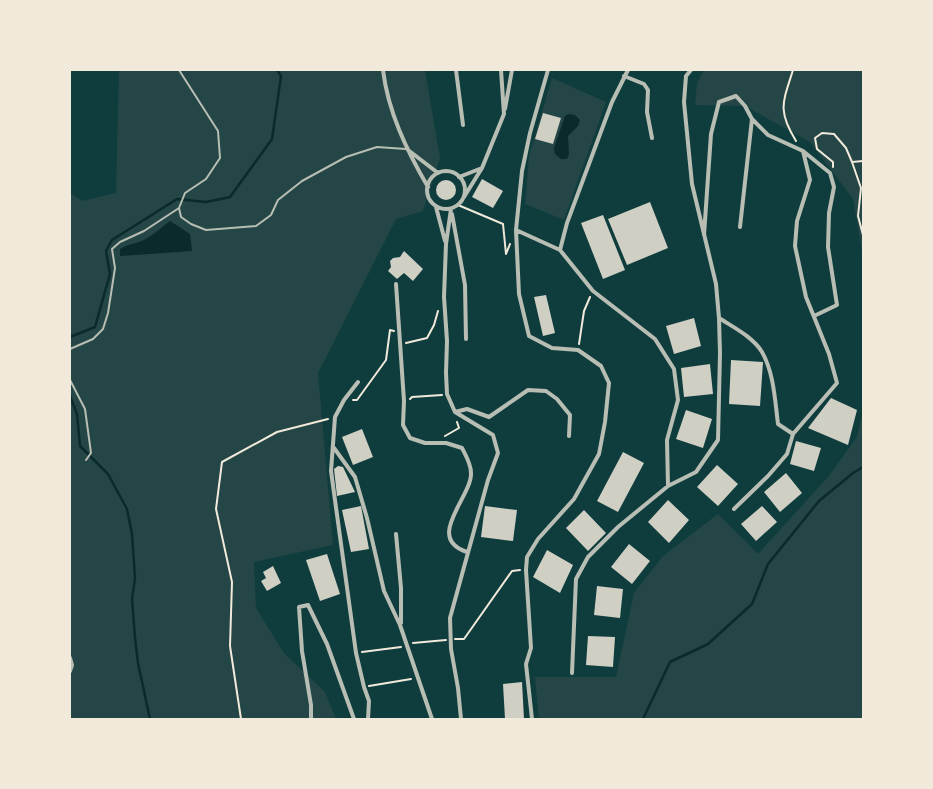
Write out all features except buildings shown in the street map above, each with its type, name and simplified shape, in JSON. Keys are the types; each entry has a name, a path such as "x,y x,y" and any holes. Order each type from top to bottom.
{"street":[{"path":"384,70 385,87 406,149 428,187"},
{"path":"456,70 463,125"},
{"path":"501,70 504,114"},
{"path":"464,197 465,186 455,173 444,171 432,176 429,181 426,193 428,199 436,207 441,210 451,209 458,205 464,197 482,168 504,114 512,70"},
{"path":"532,719 526,664 531,648 526,570 528,557 538,539 574,499 598,454 605,422 609,383 601,366 578,350 552,348 529,336 519,294 516,230 522,171 530,132 548,70"},
{"path":"560,250 612,102 628,70"},
{"path":"572,674 576,579 588,557 618,527 668,486 696,472 718,440 719,318 716,284 692,184 684,102 686,76 691,70"},
{"path":"624,76 644,84 648,90 647,112 652,138"},
{"path":"704,235 711,134 719,102 736,96 745,106 752,119 768,135 803,151 830,172 834,187 827,229 828,247 838,305 814,316"},
{"path":"740,227 752,119"},
{"path":"406,149 438,173"},
{"path":"734,509 768,476 786,454 793,434 837,383 829,354 806,297 795,246 797,222 810,180 803,151"},
{"path":"459,177 482,168"},
{"path":"436,207 446,244"},
{"path":"451,209 446,244 444,297 447,341 447,394 455,412 494,434 498,453 467,552 450,618 450,639 461,719"},
{"path":"451,209 465,285 466,339"},
{"path":"516,230 560,250 593,291 655,339 674,369 678,400 667,440 668,486"},
{"path":"396,284 404,425 410,438 425,443 446,443 462,448 470,462 472,475 455,512 450,528 452,543 458,549 467,552"},
{"path":"719,318 749,338 762,351 771,377 778,424 793,434"},
{"path":"358,382 344,400 335,417 334,448 330,471 356,653 369,702 368,719"},
{"path":"455,412 467,409 489,417 528,390 546,391 557,399 570,416 570,436"},
{"path":"334,448 355,477 367,518 384,591 400,626 432,719"},
{"path":"396,534 402,588 400,626"},
{"path":"311,719 311,705 302,651 299,607 308,605 327,644 354,719"},
{"path":"70,658 72,665 70,671"}],"lane":[{"path":"179,70 218,131 220,158 206,179 185,193 179,208 181,217 191,224 206,230 256,226 271,215 278,200 302,181 346,157 377,147 406,149"},
{"path":"70,349 93,339 103,329 108,314 115,268 112,249 120,242 144,231 179,208"},
{"path":"70,380 85,409 91,453 86,460"}],"path":[{"path":"794,70 783,101 783,113 794,138 803,151"},
{"path":"833,170 833,162 817,149 815,138 822,133 834,134 846,148 852,162 861,188 858,216 863,236"},
{"path":"852,162 863,161"},
{"path":"458,205 503,224 506,254 516,230"},
{"path":"578,350 584,311 593,291"},
{"path":"400,344 427,338 444,297"},
{"path":"344,400 357,400 386,360 390,330 399,331"},
{"path":"404,410 412,396 442,395"},
{"path":"433,443 459,428 455,412"},
{"path":"241,719 230,646 232,582 216,509 222,462 277,432 335,417"},
{"path":"356,653 450,639 464,639 512,571 526,570"},
{"path":"364,687 418,678"}],"shaded area":[{"path":"119,70 425,70 440,158 423,211 396,219 318,373 333,545 254,562 256,608 284,653 325,692 336,719 70,719 70,193 82,201 116,193"},
{"path":"704,70 863,70 863,256 853,199 810,142 745,106 695,105 697,83"},
{"path":"552,78 606,102 564,220 525,204 529,156"},
{"path":"569,114 575,115 580,120 578,126 568,136 569,154 567,159 561,159 555,154 554,148 565,116"},
{"path":"170,221 190,234 192,251 120,256 120,249 148,238"},
{"path":"863,410 863,719 539,719 535,677 616,677 634,593 663,556 718,514 758,554 828,477 857,437"}],"waterway":[{"path":"70,337 95,327 110,274 106,251 112,240 177,199 206,202 230,197 272,139 281,76 277,70"},
{"path":"70,396 77,414 80,446 108,474 127,509 132,534 135,578 132,599 135,638 138,663 150,719"},
{"path":"643,719 670,662 708,644 752,604 768,564 819,501 863,467"}]}
